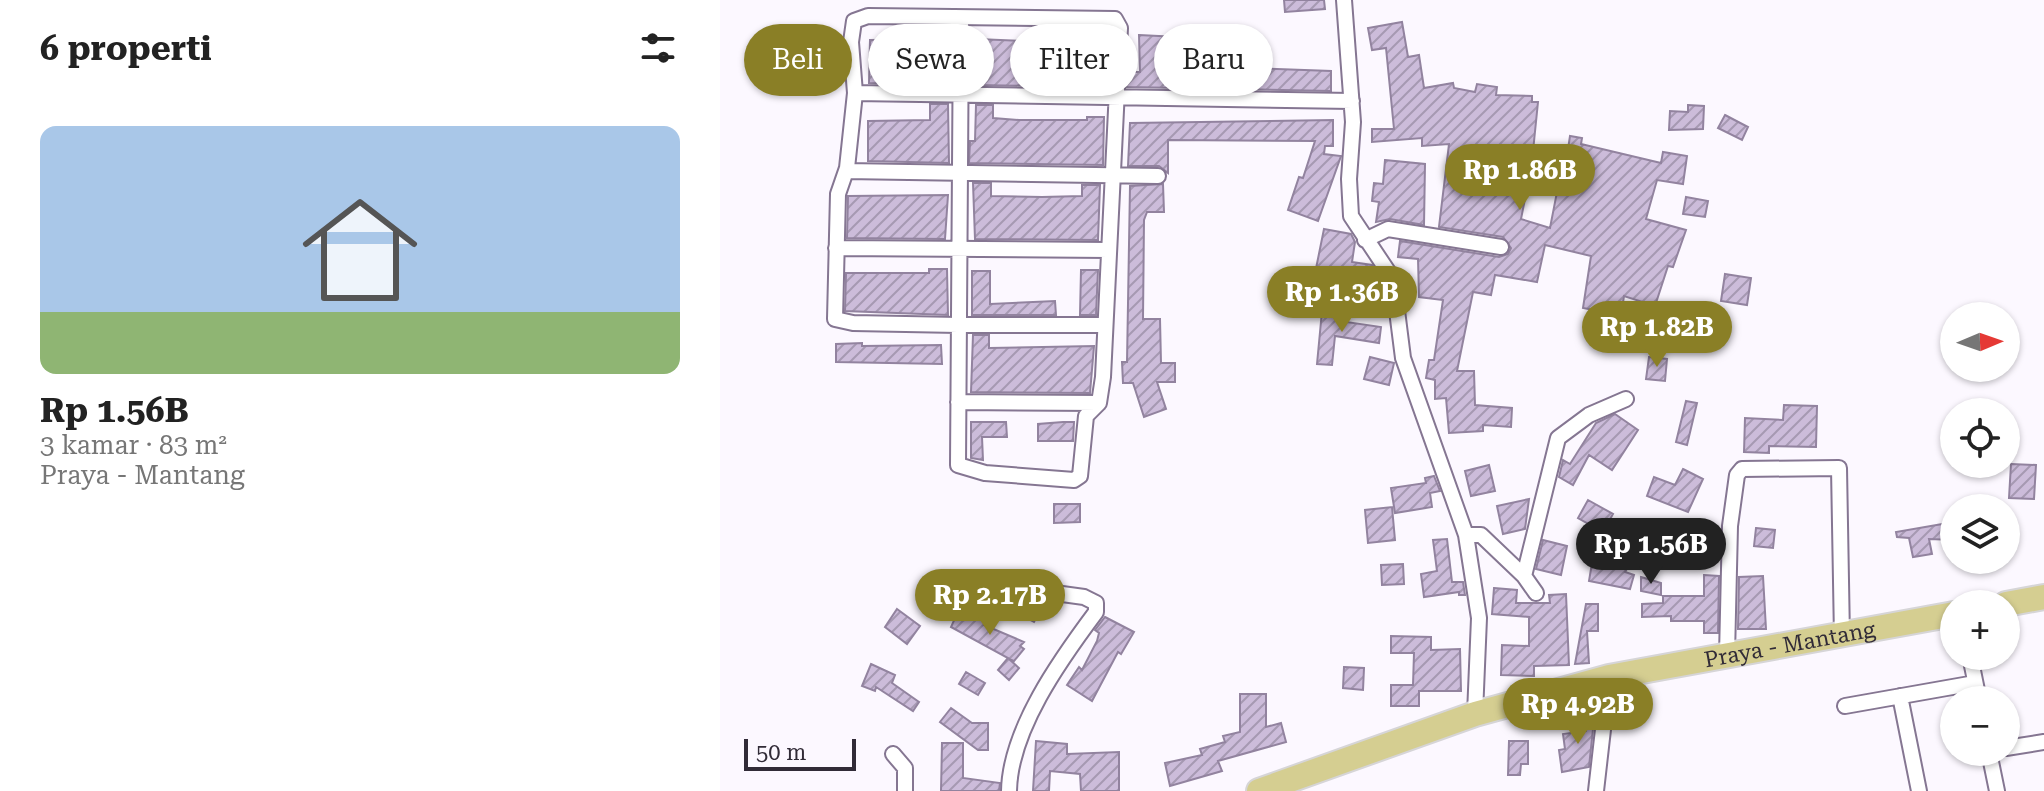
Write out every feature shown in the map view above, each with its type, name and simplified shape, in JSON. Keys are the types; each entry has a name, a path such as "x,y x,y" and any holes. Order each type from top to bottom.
{"main road":[{"path":"2020,601 2044,597"},
{"name":"Praya - Mantang","path":"1259,791 1475,714 1609,677 1940,617"}],"street":[{"path":"1344,0 1352,101 1349,203 1355,227 1393,279 1403,358 1466,535 1479,618 1475,714"},
{"path":"961,18 961,24"},
{"path":"960,96 957,250 958,325 958,402 959,467 1074,480 1080,476 1084,464 1087,415 1099,403 1105,325 1120,28 1115,19 857,19 851,32 855,93 846,171 838,187 835,319 853,323 958,325 1105,325"},
{"path":"855,93 868,93"},
{"path":"994,95 1352,101"},
{"path":"846,171 1158,176"},
{"path":"1365,240 1388,229 1501,247"},
{"path":"836,248 1109,250"},
{"path":"1524,576 1549,461 1558,438 1589,415 1626,399"},
{"path":"958,402 1099,403"},
{"path":"1727,655 1730,526 1737,475 1742,469 1839,468 1842,637"},
{"path":"1466,535 1481,535 1524,576 1536,593"},
{"path":"952,603 963,591 983,583 1084,597 1096,603 1096,612 1022,728 1010,764 1009,791"},
{"path":"1973,670 1976,686"},
{"path":"1596,791 1609,677"},
{"path":"1845,706 1975,683"},
{"path":"1900,696 1919,791"},
{"path":"2020,746 2044,742"},
{"path":"893,754 904,766 905,791"},
{"path":"1992,766 1997,791"}],"building":[{"path":"1284,0 1324,0 1325,9 1285,12"},
{"path":"1402,22 1408,57 1419,55 1424,88 1453,83 1454,88 1475,92 1477,84 1497,87 1496,95 1532,96 1532,102 1538,102 1531,171 1564,175 1570,136 1582,138 1581,144 1661,163 1663,152 1687,156 1683,184 1657,180 1646,219 1686,230 1673,267 1668,266 1655,306 1624,296 1622,309 1600,305 1599,311 1583,308 1591,256 1545,245 1537,282 1495,275 1491,295 1473,292 1457,371 1474,371 1475,405 1512,408 1511,427 1483,425 1483,431 1449,433 1446,398 1435,399 1435,380 1426,378 1429,360 1434,360 1443,300 1419,297 1418,259 1398,257 1400,241 1499,257 1508,254 1511,248 1503,237 1439,227 1449,144 1422,146 1422,138 1372,142 1372,129 1394,129 1386,48 1372,50 1368,28","holes":["1527,189 1557,192 1550,228 1521,219"]},
{"path":"1139,35 1154,36 1154,88 1138,87"},
{"path":"994,40 1010,40 1010,86 994,85"},
{"path":"1273,69 1331,71 1331,91 1273,90"},
{"path":"930,104 948,104 949,163 868,161 868,121 930,120"},
{"path":"976,105 993,105 993,118 1087,120 1087,117 1104,117 1103,165 969,163 970,141 975,141"},
{"path":"1688,105 1704,106 1703,129 1669,130 1670,111 1688,112"},
{"path":"1725,115 1748,127 1742,140 1718,128"},
{"path":"1333,120 1333,146 1325,146 1324,154 1341,156 1318,221 1288,210 1315,141 1168,140 1168,173 1159,166 1128,166 1130,123"},
{"path":"1385,160 1425,164 1424,225 1390,219 1376,222 1379,202 1372,201 1374,183 1383,184"},
{"path":"973,183 991,183 991,196 1042,197 1082,196 1082,185 1100,185 1098,240 975,239"},
{"path":"1163,184 1164,212 1147,212 1144,220 1143,319 1160,319 1161,363 1175,363 1175,382 1157,382 1166,409 1144,417 1133,383 1123,383 1122,362 1127,362 1130,186"},
{"path":"948,195 945,239 847,238 848,196"},
{"path":"1686,197 1708,201 1705,217 1683,214"},
{"path":"1324,229 1351,234 1355,242 1352,262 1372,265 1376,272 1373,296 1356,294 1357,286 1326,282 1321,305 1309,303"},
{"path":"929,269 947,269 948,315 845,311 846,273 929,273"},
{"path":"1081,270 1098,270 1096,315 1080,315"},
{"path":"972,271 990,271 990,304 1055,301 1056,315 972,315"},
{"path":"1725,274 1751,278 1747,305 1721,301"},
{"path":"1322,311 1347,313 1346,322 1381,327 1379,343 1335,336 1332,365 1317,364"},
{"path":"973,335 989,335 989,348 1094,346 1090,393 971,392"},
{"path":"862,343 862,346 941,345 942,364 836,362 836,344"},
{"path":"1370,357 1394,363 1389,385 1364,379"},
{"path":"1649,357 1667,359 1665,381 1646,379"},
{"path":"1686,401 1697,403 1687,445 1676,442"},
{"path":"1784,405 1817,406 1816,447 1769,446 1769,453 1744,452 1745,418 1783,420"},
{"path":"1615,414 1638,430 1612,470 1589,455 1573,485 1559,477 1563,460 1570,464 1596,423"},
{"path":"971,422 1006,422 1007,437 982,437 983,460 971,458"},
{"path":"1074,422 1073,441 1038,441 1038,424"},
{"path":"2020,464 2036,465 2034,499 2009,494 2010,478 2020,478"},
{"path":"1489,465 1495,491 1471,496 1465,471"},
{"path":"1683,469 1703,479 1688,512 1647,496 1654,477 1675,485"},
{"path":"1434,476 1440,491 1430,493 1432,507 1395,513 1391,488 1426,483 1425,478"},
{"path":"1529,499 1525,529 1503,534 1497,506"},
{"path":"1588,500 1613,514 1603,532 1578,518"},
{"path":"1054,504 1080,504 1080,522 1054,523"},
{"path":"1392,507 1395,540 1368,543 1365,510"},
{"path":"1678,522 1704,533 1694,556 1668,545"},
{"path":"1940,524 1940,539 1929,539 1932,554 1913,557 1909,538 1897,537 1896,532"},
{"path":"1756,528 1775,530 1773,548 1754,546"},
{"path":"1633,530 1646,538 1625,572 1634,575 1630,589 1589,581 1592,563 1600,565 1618,536 1626,541"},
{"path":"1447,539 1452,582 1463,582 1465,595 1459,595 1459,592 1424,597 1421,574 1437,571 1433,540"},
{"path":"1543,540 1567,546 1561,575 1536,569"},
{"path":"1657,545 1670,552 1669,564 1656,563"},
{"path":"1403,564 1404,584 1382,585 1381,565"},
{"path":"1704,575 1719,576 1718,633 1704,633 1704,621 1671,621 1671,616 1642,617 1642,604 1663,603 1663,596 1704,596"},
{"path":"1763,576 1766,629 1738,629 1739,577"},
{"path":"1641,577 1661,583 1661,595 1641,591"},
{"path":"1494,588 1517,590 1516,603 1550,603 1549,595 1566,594 1569,665 1534,666 1534,676 1501,675 1502,645 1529,646 1529,617 1492,614"},
{"path":"996,595 1034,600 1043,605 1034,622 1007,607 1005,609 993,600"},
{"path":"974,600 992,609 984,625 1024,642 1020,646 1024,649 1014,661 1009,659 1019,668 1009,680 998,670 1008,658 951,627 956,616 964,620"},
{"path":"1586,604 1598,604 1598,631 1587,631 1589,663 1575,664"},
{"path":"897,609 920,626 907,644 885,627"},
{"path":"1105,617 1134,632 1121,654 1118,652 1092,701 1067,685 1079,667 1082,670 1097,641 1099,633 1095,630"},
{"path":"1391,636 1431,637 1431,650 1460,649 1461,691 1419,691 1419,706 1391,706 1391,685 1413,685 1414,653 1391,653"},
{"path":"871,664 895,675 892,683 919,702 913,711 876,687 875,691 862,686"},
{"path":"1344,667 1364,668 1363,690 1343,688"},
{"path":"966,672 985,683 978,695 959,684"},
{"path":"1240,694 1266,694 1266,727 1281,723 1286,742 1218,761 1222,771 1170,786 1165,763 1202,755 1200,749 1225,742 1223,736 1240,732"},
{"path":"951,708 972,723 988,723 988,750 978,750 940,722"},
{"path":"1585,710 1595,710 1589,767 1562,772 1559,750 1565,749 1563,734 1586,731"},
{"path":"1036,741 1067,744 1067,754 1119,752 1119,791 1081,791 1080,774 1050,771 1049,791 1033,791"},
{"path":"1509,741 1528,741 1528,764 1521,764 1520,775 1508,775"},
{"path":"942,743 963,743 963,778 1000,783 999,791 941,791"}]}
